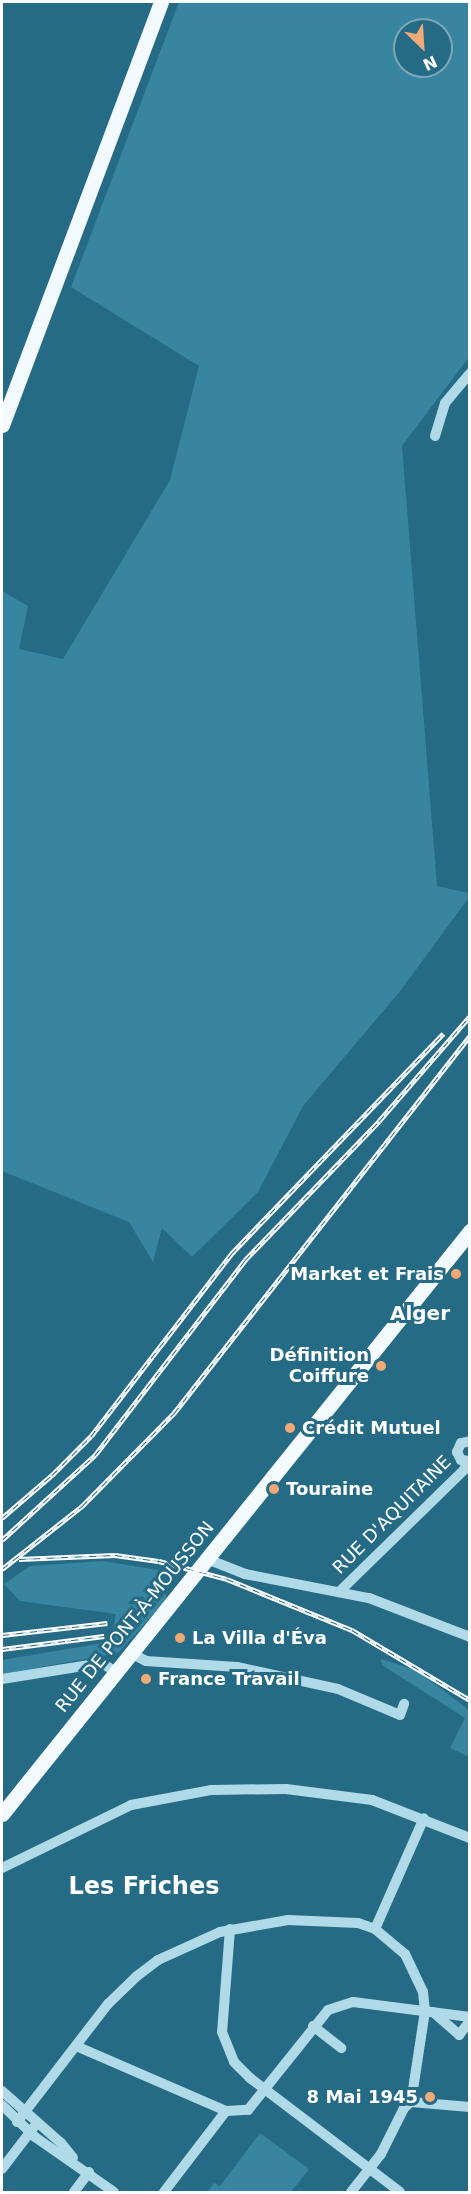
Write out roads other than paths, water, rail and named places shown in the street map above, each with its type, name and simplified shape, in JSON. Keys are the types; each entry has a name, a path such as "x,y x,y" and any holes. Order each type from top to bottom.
{"main road":[{"path":"2,425 161,2"},
{"name":"RUE DE PONT-À-MOUSSON","path":"2,1814 470,1231"}],"street":[{"path":"435,436 445,403 470,373"},
{"name":"RUE D'AQUITAINE","path":"340,1591 464,1470 468,1461 459,1458 457,1448 470,1441"},
{"path":"207,1559 245,1574 340,1591 387,1604 470,1637"},
{"path":"132,1653 146,1661 237,1667 266,1672 338,1689 400,1714 405,1704"},
{"path":"2,1679 102,1664 116,1672"},
{"path":"2,1868 131,1805 188,1793 260,1789 316,1792 372,1800 424,1818 470,1838"},
{"path":"375,1929 424,1818"},
{"path":"17,2121 114,1997 137,1976 186,1946 230,1929 313,1919 375,1929 405,1954 416,1971 429,2011 411,2102 404,2108 386,2146 351,2193"},
{"path":"230,1929 223,2038 234,2062 264,2089 400,2193"},
{"path":"76,2046 226,2111 243,2113 328,2010 340,2004 429,2011 470,2019 459,2035 429,2011"},
{"path":"313,2026 341,2048"},
{"path":"2,2091 62,2143 75,2162"},
{"path":"411,2102 470,2107"},
{"path":"2,2105 30,2132 89,2172 114,2193"},
{"path":"164,2193 226,2111"},
{"path":"2,2169 38,2122"},
{"path":"74,2193 89,2172"}],"railway":[{"path":"2,1540 95,1455 245,1260 379,1121 470,1016"},
{"path":"2,1518 52,1475 91,1436 231,1254 443,1034"},
{"path":"2,1569 82,1506 174,1413 470,1036"},
{"path":"19,1559 115,1555 159,1561 227,1579 352,1630 470,1700"},
{"path":"2,1635 107,1623"},
{"path":"2,1649 104,1636"}],"place":[{"name":"Market et Frais","path":"456,1274"},
{"name":"Définition Coiffure","path":"381,1366"},
{"name":"Crédit Mutuel","path":"290,1428"},
{"name":"Touraine","path":"274,1489"},
{"name":"La Villa d'Éva","path":"180,1638"},
{"name":"France Travail","path":"146,1679"},
{"name":"8 Mai 1945","path":"430,2097"}],"district":[{"name":"Alger","path":"420,1313"},
{"name":"Les Friches","path":"144,1887"}]}
